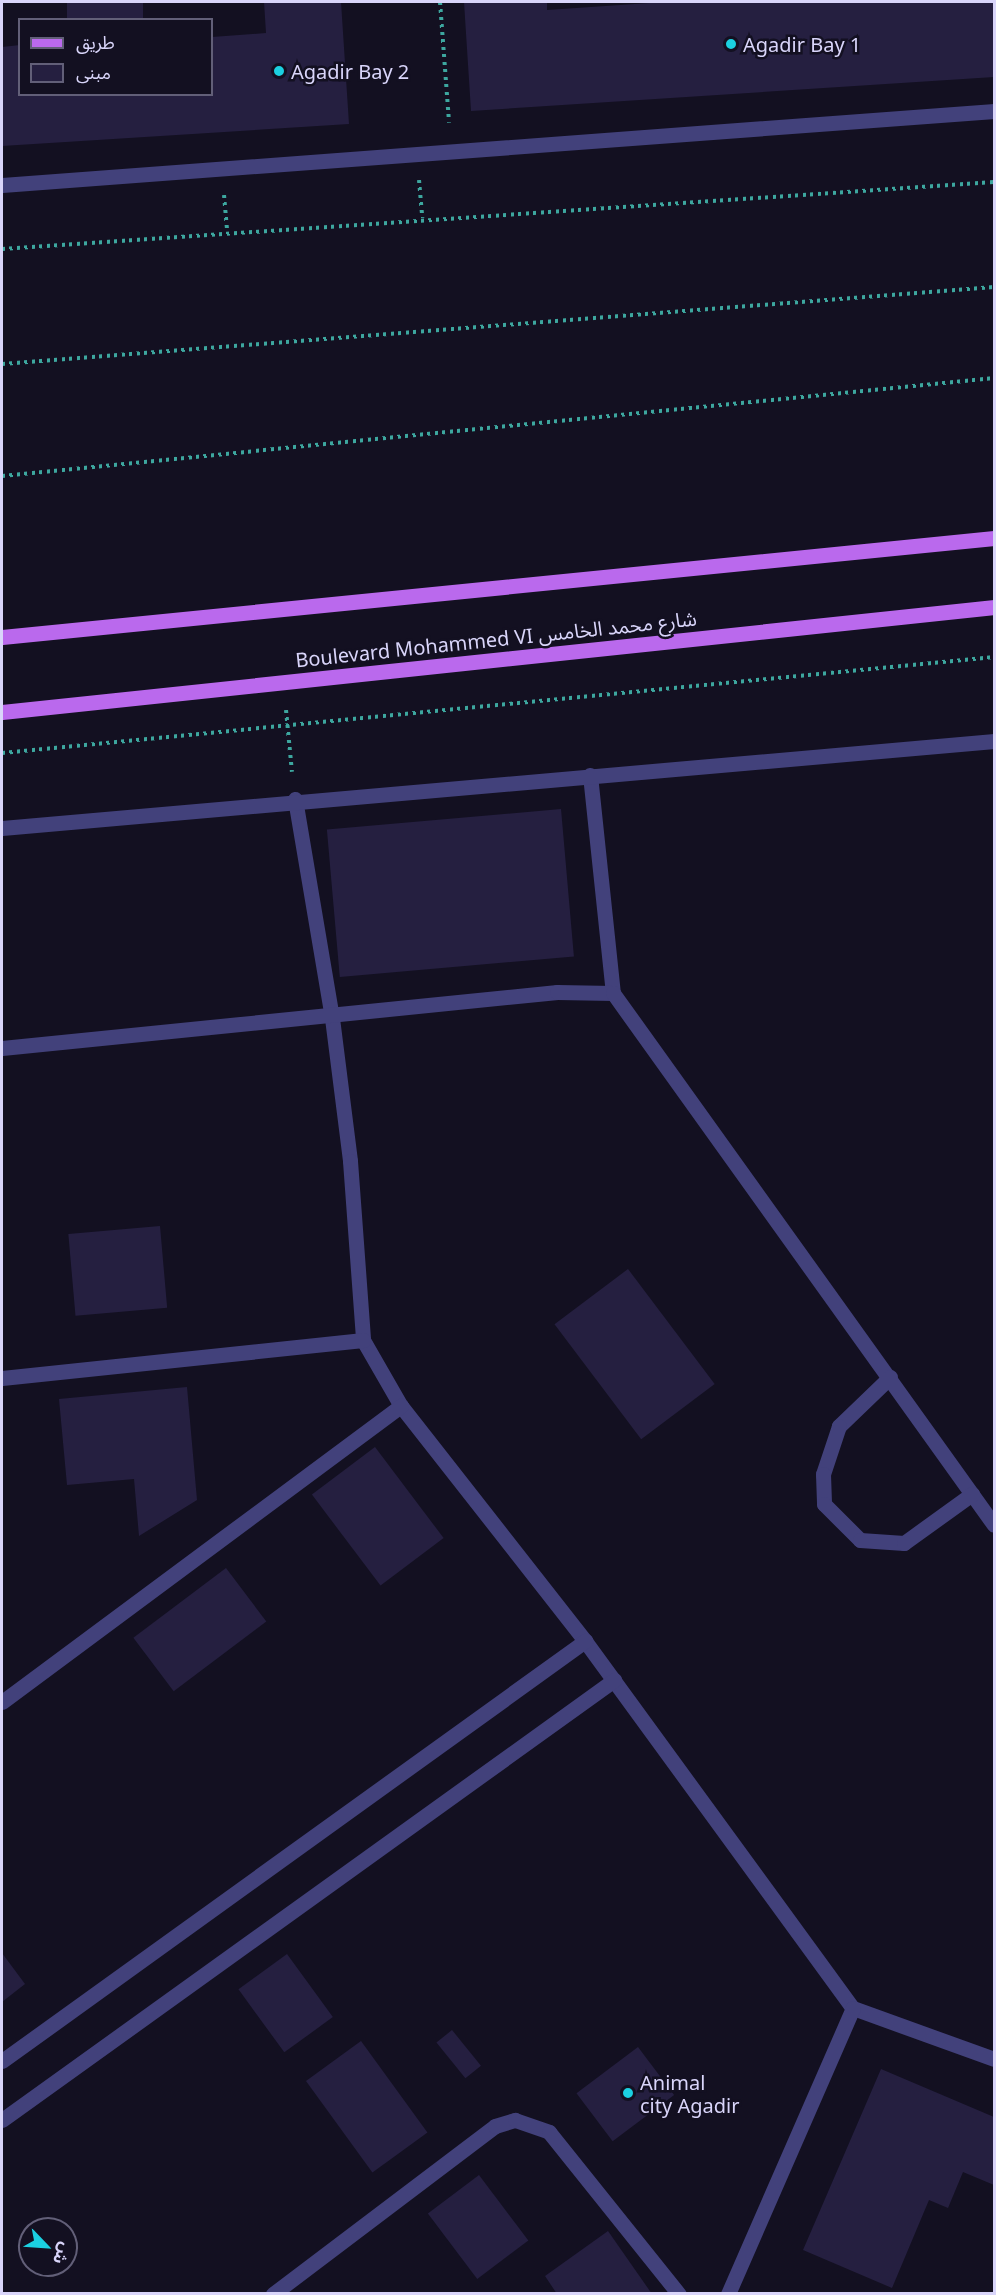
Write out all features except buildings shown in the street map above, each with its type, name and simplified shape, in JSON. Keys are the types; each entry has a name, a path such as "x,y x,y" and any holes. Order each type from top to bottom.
{"main road":[{"path":"2,637 994,538"},
{"name":"Boulevard Mohammed VI شارع محمد الخامس","path":"2,712 994,607"}],"street":[{"path":"2,184 994,111"},
{"path":"2,828 295,799 992,745"},
{"path":"590,775 613,993 994,1525"},
{"path":"295,799 332,1018 350,1161 363,1340 401,1406 585,1641 854,2008 994,2059"},
{"path":"2,1048 332,1018 557,992 613,993"},
{"path":"2,1378 363,1340"},
{"path":"890,1377 839,1426 823,1474 824,1504 860,1540 904,1543 972,1494"},
{"path":"2,1702 401,1406"},
{"path":"2,2061 585,1641"},
{"path":"2,2120 614,1680"},
{"path":"729,2294 854,2008"},
{"path":"273,2294 495,2126 515,2120 549,2132 679,2294"}],"path":[{"path":"440,2 451,150"},
{"path":"416,153 422,218"},
{"path":"2,249 422,218 994,182"},
{"path":"2,364 994,287"},
{"path":"2,476 994,378"},
{"path":"2,753 994,657"},
{"path":"287,724 295,799"}],"place":[{"name":"Agadir Bay 1","path":"731,44"},
{"name":"Agadir Bay 2","path":"279,71"},
{"name":"Animal city Agadir","path":"628,2093"}]}
